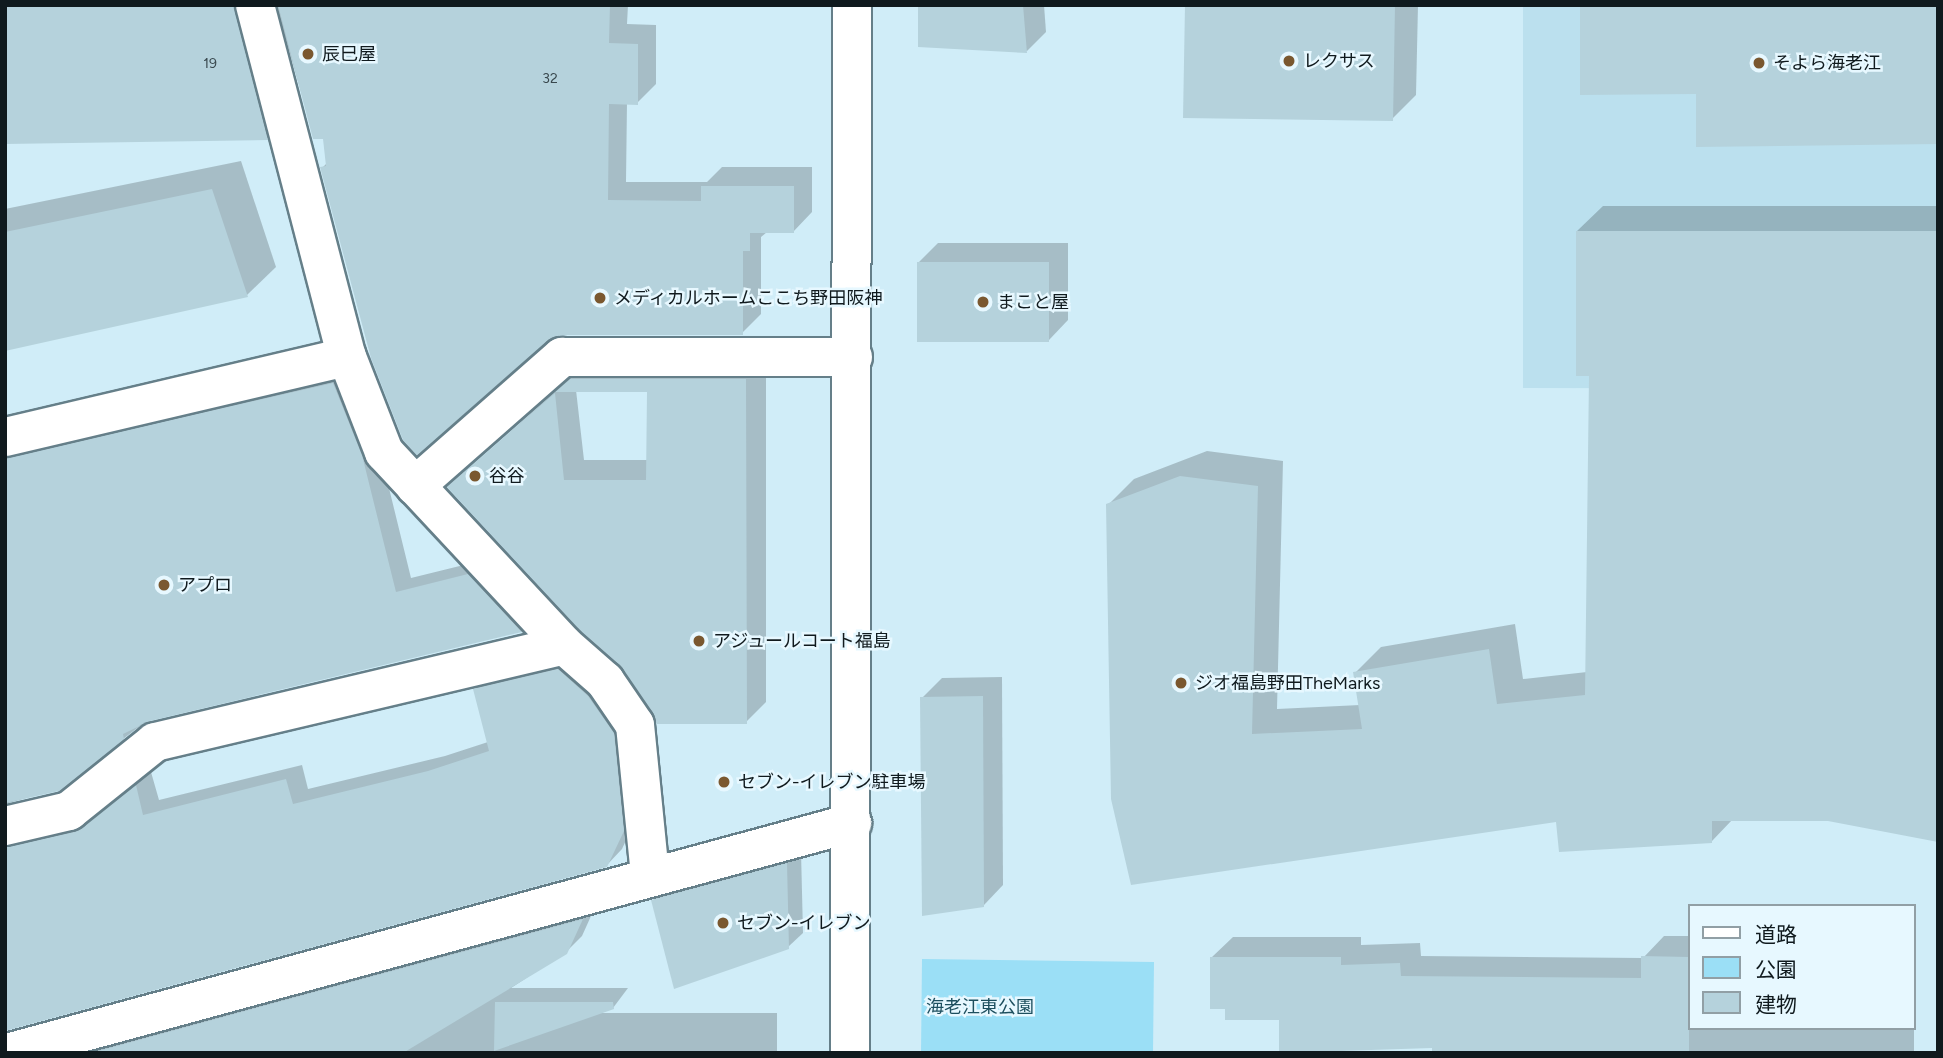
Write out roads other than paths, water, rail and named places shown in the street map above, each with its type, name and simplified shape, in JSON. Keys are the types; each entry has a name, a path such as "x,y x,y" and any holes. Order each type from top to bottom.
{"street":[{"path":"256,5 347,357 384,452 564,645 605,681 635,725 650,876"},
{"path":"850,1053 852,5"},
{"path":"5,437 347,357"},
{"path":"415,486 562,358 853,357"},
{"path":"5,826 69,811 155,742 564,645"},
{"path":"6,1053 852,823"}],"place":[{"name":"辰巳屋","path":"308,54"},
{"name":"レクサス","path":"1289,61"},
{"name":"そよら海老江","path":"1759,63"},
{"name":"メディカルホームここち野田阪神","path":"600,298"},
{"name":"まこと屋","path":"983,302"},
{"name":"谷谷","path":"475,476"},
{"name":"アプロ","path":"164,585"},
{"name":"アジュールコート福島","path":"699,641"},
{"name":"ジオ福島野田TheMarks","path":"1181,683"},
{"name":"セブン-イレブン駐車場","path":"724,782"},
{"name":"セブン-イレブン","path":"723,923"}],"park label":[{"name":"海老江東公園","path":"980,1007"}]}
